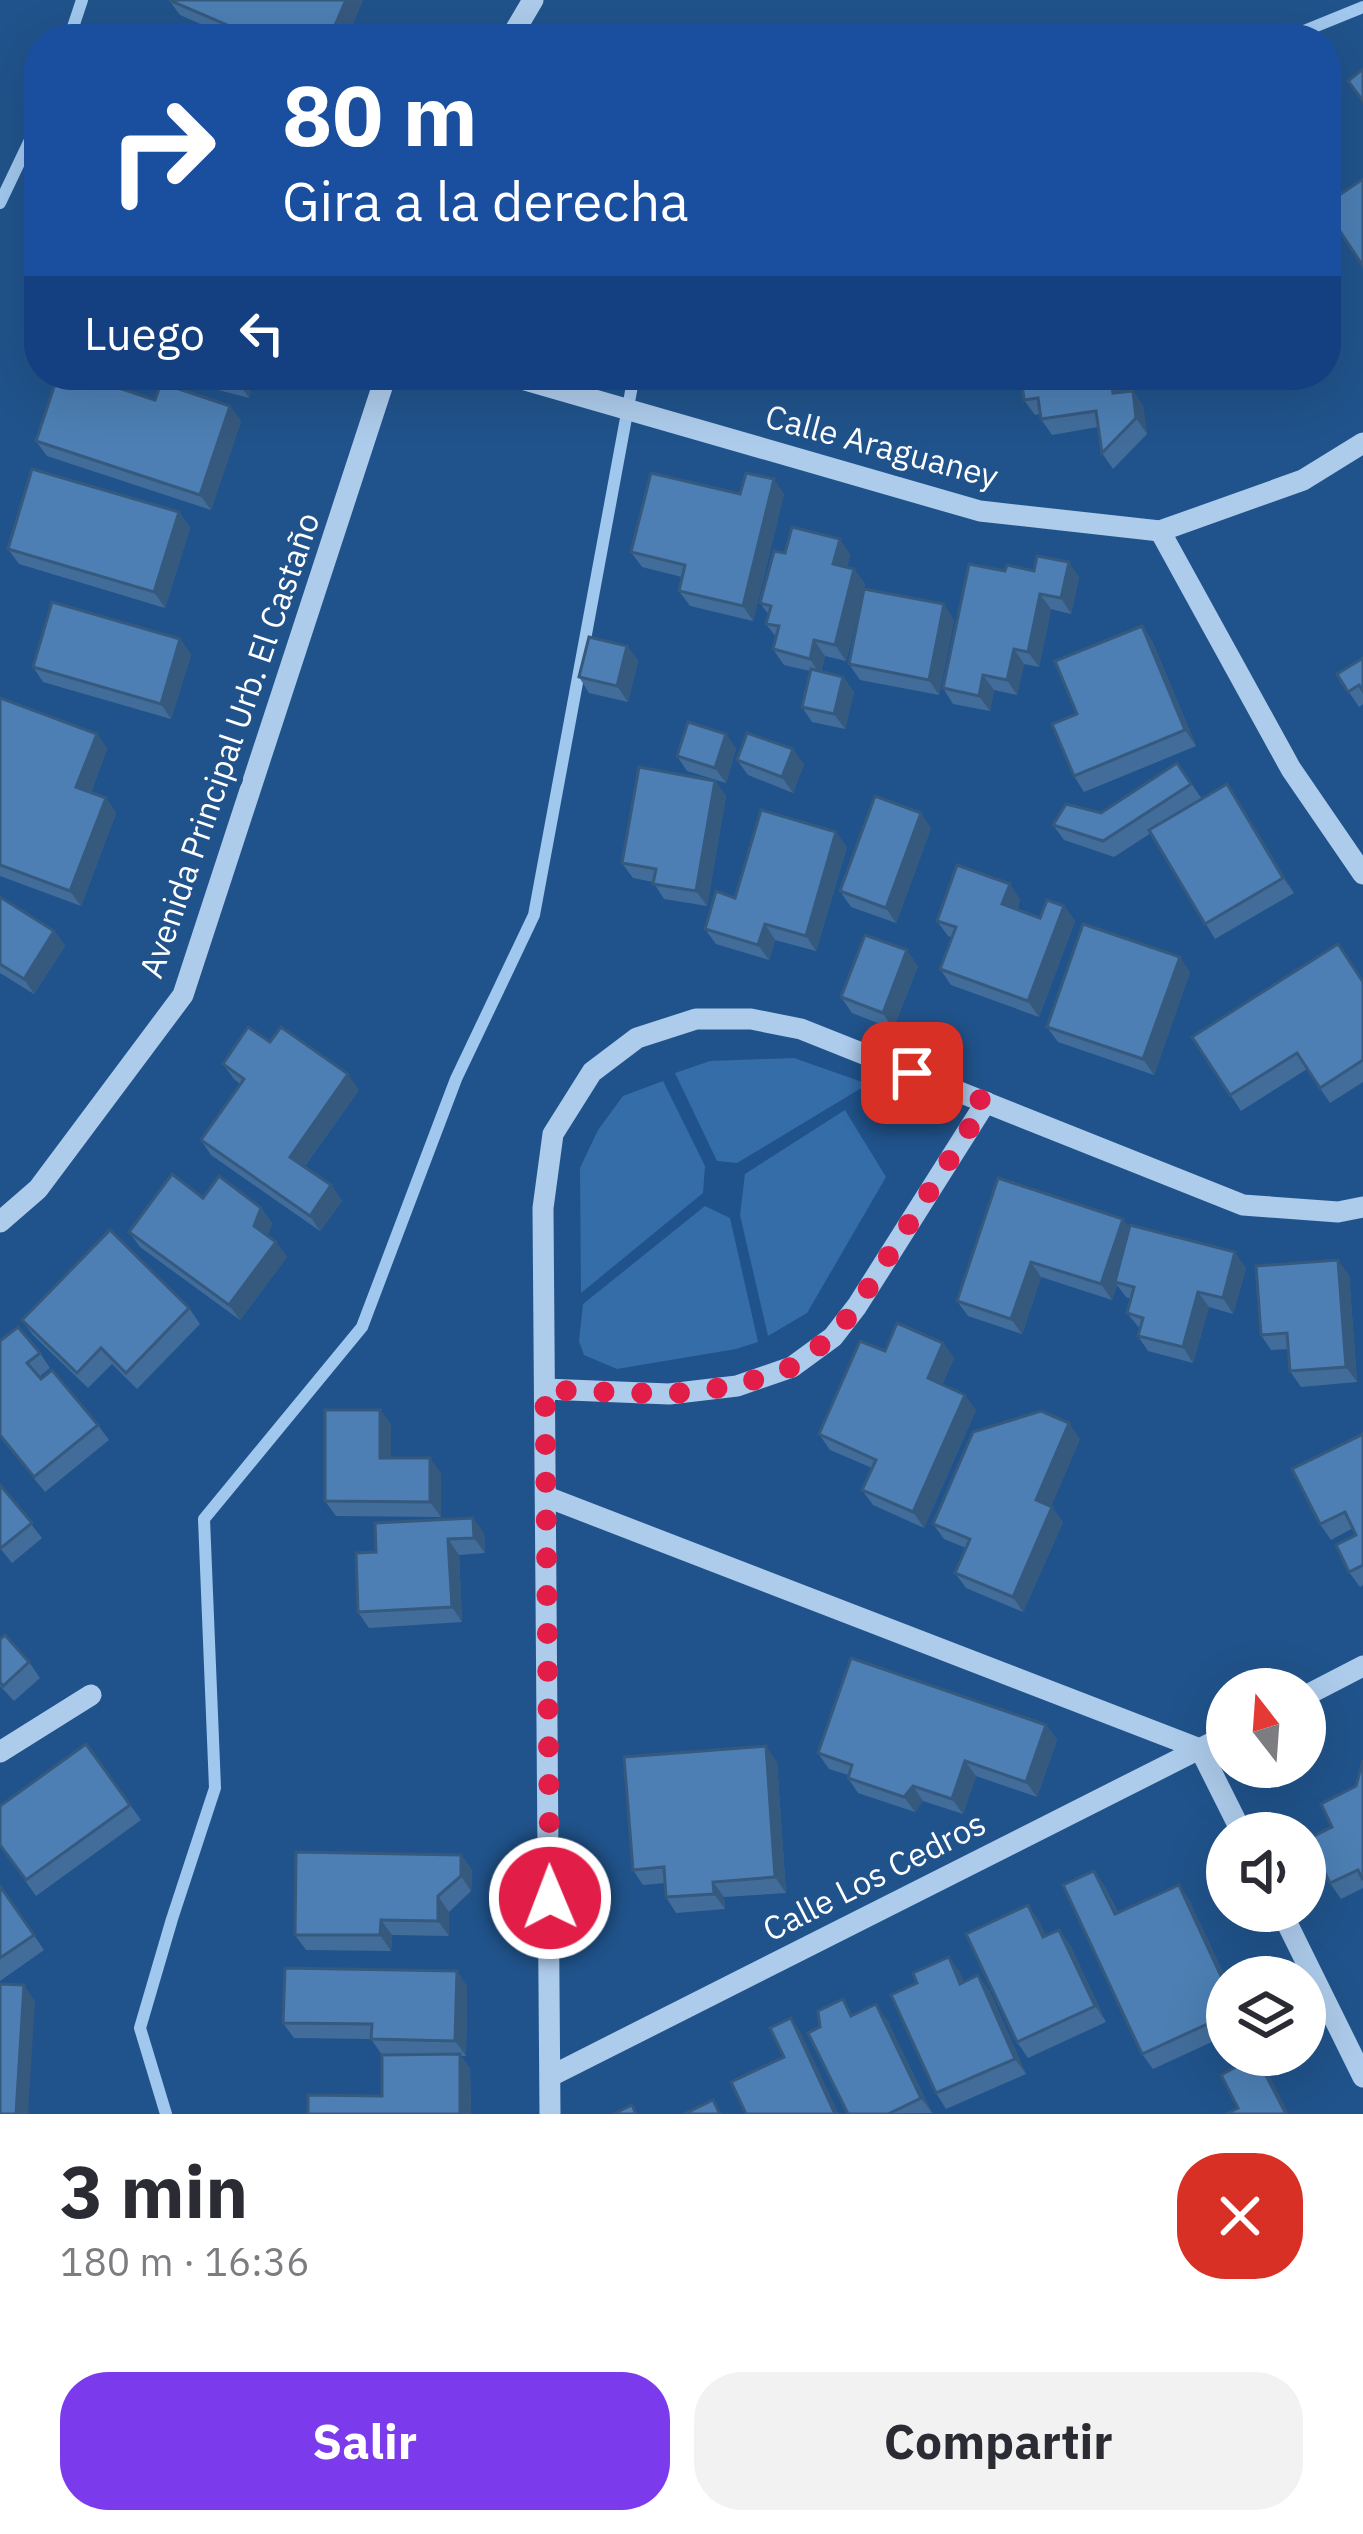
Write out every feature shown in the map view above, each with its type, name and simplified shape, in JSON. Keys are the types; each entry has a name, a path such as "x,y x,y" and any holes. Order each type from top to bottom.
{"street":[{"name":"Avenida Principal Urb. El Castaño","path":"0,1222 38,1189 183,995 381,390"},
{"name":"Calle Araguaney","path":"560,390 980,511 1160,531 1303,480 1363,443"},
{"path":"1160,531 1291,769 1363,874"},
{"path":"550,2114 543,1208 553,1134 592,1072 637,1038 696,1018 751,1019 801,1029 1243,1205 1337,1212 1363,1207"},
{"path":"545,1390 669,1394 736,1386 792,1367 833,1336 857,1306 986,1102"},
{"path":"547,1497 1200,1749 1232,1812"},
{"path":"1326,1685 1363,1666"},
{"path":"0,1752 91,1695"},
{"name":"Calle Los Cedros","path":"551,2076 1206,1746"},
{"path":"1291,1932 1363,2077"}],"shaded area":[{"path":"794,1058 868,1084 737,1163 717,1161 675,1073 710,1061"},
{"path":"663,1081 705,1166 703,1193 581,1293 580,1168 598,1130 623,1096"},
{"path":"845,1110 886,1177 807,1313 768,1336 740,1215 745,1174"},
{"path":"705,1206 730,1218 758,1342 617,1369 584,1355 579,1341 583,1304"}],"building":[{"path":"169,0 346,0 336,24 225,24"},
{"path":"1363,69 1363,101 1348,81"},
{"path":"1363,179 1363,266 1341,233 1341,194"},
{"path":"53,390 125,390 155,400 159,390 182,390 230,406 200,495 36,441"},
{"path":"1023,390 1133,391 1136,418 1102,453 1096,411 1041,419 1038,398 1024,400"},
{"path":"32,469 179,512 154,592 8,549"},
{"path":"651,473 740,494 746,473 774,479 743,606 679,591 685,565 631,552"},
{"path":"792,527 840,539 833,564 854,569 835,645 814,640 810,659 773,649 779,626 766,624 771,606 760,603 774,551 785,553"},
{"path":"1037,556 1069,562 1061,598 1040,594 1028,652 1014,649 1007,680 983,675 979,696 943,688 969,564 1034,571"},
{"path":"864,589 944,604 929,680 849,664"},
{"path":"52,602 180,639 161,704 33,667"},
{"path":"1142,626 1185,730 1074,776 1052,724 1077,714 1055,661"},
{"path":"589,637 627,646 617,686 579,677"},
{"path":"1363,658 1363,691 1359,685 1348,692 1337,674"},
{"path":"811,669 843,677 834,714 802,707"},
{"path":"0,698 97,734 76,787 106,798 70,891 0,865"},
{"path":"688,722 726,734 715,768 677,756"},
{"path":"747,733 793,749 782,777 737,760"},
{"path":"1177,763 1191,784 1103,841 1053,825 1066,804 1101,813"},
{"path":"639,767 715,781 696,891 653,884 656,869 622,863"},
{"path":"1227,784 1283,878 1205,924 1149,830"},
{"path":"875,796 921,813 886,908 840,891"},
{"path":"761,810 836,832 806,936 765,924 758,945 705,929 716,891 735,898"},
{"path":"957,865 1010,884 1002,904 1040,918 1047,900 1064,906 1028,1001 940,969 956,927 937,921"},
{"path":"0,897 54,931 24,979 0,964"},
{"path":"1083,924 1180,957 1143,1059 1047,1027"},
{"path":"865,935 907,950 883,1013 841,997"},
{"path":"1338,944 1363,982 1363,1060 1320,1088 1297,1053 1230,1095 1192,1037"},
{"path":"248,1027 270,1042 281,1027 348,1074 290,1157 331,1185 310,1216 201,1140 244,1079 223,1064"},
{"path":"172,1174 203,1198 219,1176 261,1208 254,1226 276,1242 229,1305 129,1232"},
{"path":"998,1178 1123,1219 1101,1284 1031,1262 1011,1319 957,1301"},
{"path":"1130,1225 1235,1252 1223,1298 1198,1292 1183,1347 1138,1336 1143,1318 1127,1313 1134,1287 1115,1282"},
{"path":"110,1230 189,1308 126,1373 101,1348 77,1373 22,1320"},
{"path":"1338,1260 1346,1367 1290,1371 1287,1333 1261,1335 1256,1266"},
{"path":"897,1323 943,1343 928,1378 965,1395 913,1512 862,1490 876,1460 819,1434 860,1341 885,1351"},
{"path":"18,1327 40,1353 27,1363 41,1379 52,1370 98,1425 34,1477 0,1435 0,1341"},
{"path":"325,1410 380,1410 380,1458 430,1458 430,1502 325,1501"},
{"path":"1041,1411 1069,1423 1036,1500 1052,1507 1013,1597 955,1573 970,1539 933,1524 973,1432"},
{"path":"1363,1434 1363,1565 1349,1572 1336,1545 1356,1535 1345,1512 1320,1524 1292,1469"},
{"path":"0,1485 32,1523 1,1548 0,1546"},
{"path":"473,1518 474,1538 448,1539 452,1607 358,1612 356,1553 376,1552 375,1523"},
{"path":"5,1635 29,1662 3,1686 0,1639"},
{"path":"851,1658 1046,1725 1026,1782 965,1761 952,1799 913,1786 904,1797 848,1778 852,1765 818,1753"},
{"path":"86,1744 130,1805 26,1880 0,1845 0,1806"},
{"path":"766,1746 775,1877 713,1882 714,1894 666,1897 664,1867 633,1870 624,1757"},
{"path":"1363,1760 1363,1880 1358,1870 1330,1883 1326,1830 1332,1827 1321,1804 1356,1786"},
{"path":"296,1852 461,1855 461,1876 438,1896 438,1921 381,1920 380,1935 295,1935"},
{"path":"1094,1871 1115,1914 1179,1885 1212,1956 1206,1956 1206,2025 1142,2054 1063,1885"},
{"path":"0,1886 34,1935 0,1958"},
{"path":"1028,1905 1043,1937 1059,1930 1095,2006 1017,2042 966,1934"},
{"path":"949,1957 960,1984 978,1975 1015,2059 936,2093 891,1995 917,1983 913,1973"},
{"path":"285,1968 457,1971 455,2041 371,2039 372,2024 283,2023"},
{"path":"0,1984 24,1985 16,2114 0,2114"},
{"path":"843,1999 851,2016 876,2004 921,2098 888,2114 848,2114 808,2033 820,2027 818,2011"},
{"path":"791,2018 835,2114 746,2114 731,2082 784,2057 770,2028"},
{"path":"460,2054 460,2114 308,2114 308,2095 382,2096 382,2055"},
{"path":"1222,2076 1266,2076 1286,2114 1226,2114 1238,2108"},
{"path":"713,2100 720,2114 684,2114"},
{"path":"632,2105 636,2114 613,2114"}],"waterway":[{"path":"74,24 82,0"},
{"path":"1321,24 1363,7"},
{"path":"0,203 24,153"},
{"path":"166,2114 140,2028 215,1788 204,1519 362,1327 456,1079 534,915 631,390"}],"route":[{"path":"550,1898 545,1390 669,1394 736,1386 792,1367 833,1336 857,1306 986,1102 912,1073"}]}
